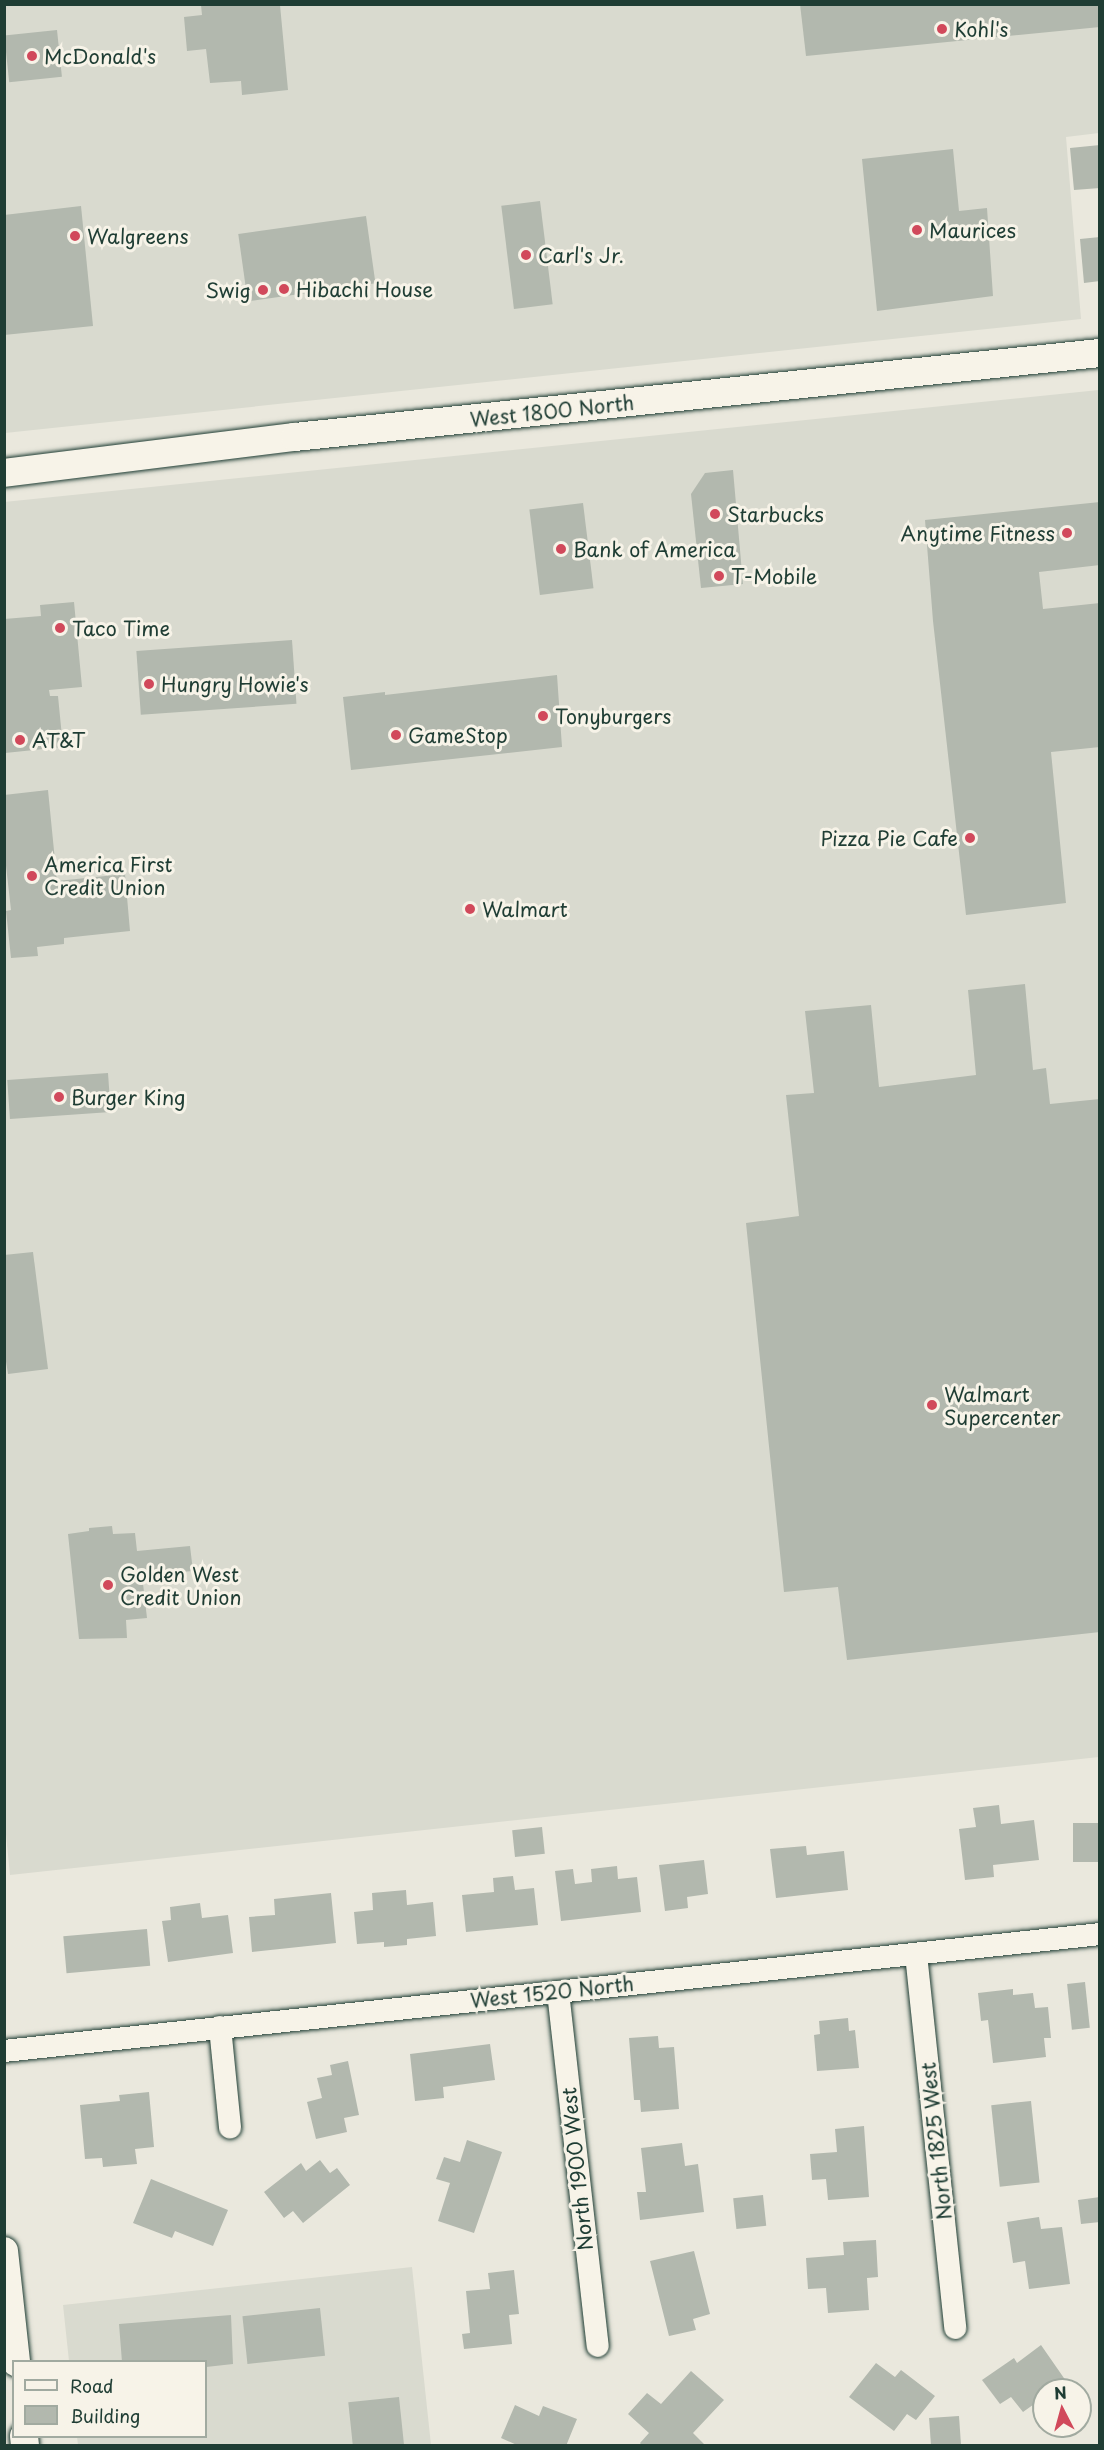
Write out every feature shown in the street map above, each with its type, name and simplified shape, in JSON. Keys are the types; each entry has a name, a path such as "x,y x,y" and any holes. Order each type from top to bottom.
{"main road":[{"name":"West 1800 North","path":"4,473 295,437 1100,353"},
{"path":"4,2251 16,2360"}],"street":[{"name":"West 1520 North","path":"4,2051 1100,1934"},
{"name":"North 1825 West","path":"916,1954 955,2328"},
{"name":"North 1900 West","path":"558,1992 598,2346"},
{"path":"220,2027 230,2128"}],"shaded area":[{"path":"4,5 1099,5 1099,133 1066,137 1081,319 5,433"},
{"path":"1099,390 1099,1757 10,1875 4,1814 4,502"},
{"path":"412,2267 431,2445 78,2445 77,2438 207,2438 207,2360 69,2360 63,2305"}],"building":[{"name":"Kohl's","path":"800,4 1100,4 1100,27 806,56"},
{"path":"201,5 280,5 288,90 242,95 241,81 210,83 206,49 187,51 184,17 202,15"},
{"name":"McDonald's","path":"57,30 62,77 9,82 4,36"},
{"path":"1100,145 1100,188 1074,190 1070,148"},
{"path":"953,149 959,211 987,208 993,296 877,311 862,159"},
{"name":"Carl's Jr.","path":"540,201 553,304 514,309 501,206"},
{"name":"Walgreens","path":"81,206 93,326 4,335 4,215"},
{"path":"366,216 375,283 248,301 238,234"},
{"path":"1100,237 1100,281 1084,283 1080,239"},
{"path":"733,470 743,584 701,588 691,494 705,473"},
{"path":"1100,502 1100,565 1039,572 1043,609 1100,603 1100,747 1051,752 1066,903 966,915 933,621 925,520"},
{"name":"Bank of America","path":"583,503 593,588 540,595 529,510"},
{"path":"74,602 82,687 49,690 50,696 58,696 63,747 5,753 4,619 41,616 40,605"},
{"path":"292,640 296,704 141,715 136,651"},
{"path":"557,675 562,747 351,770 343,697 385,692 385,695"},
{"name":"America First Credit Union","path":"48,790 57,881 125,874 130,931 64,938 64,944 37,947 38,956 11,958 6,911 11,910 4,848 4,795"},
{"name":"Walmart Supercenter","path":"1025,984 1033,1070 1046,1068 1050,1104 1100,1099 1100,1632 847,1660 838,1587 784,1592 746,1223 799,1216 786,1095 814,1093 805,1011 871,1005 879,1087 976,1075 968,990"},
{"name":"Burger King","path":"108,1073 111,1112 10,1119 7,1080"},
{"path":"33,1252 48,1369 8,1374 4,1349 4,1255"},
{"name":"Golden West Credit Union","path":"112,1526 113,1534 135,1533 137,1551 190,1546 193,1571 142,1575 147,1618 126,1620 127,1638 79,1639 68,1534 89,1531 89,1528"},
{"path":"999,1805 1001,1824 1034,1820 1039,1860 993,1865 994,1877 965,1880 959,1829 976,1827 973,1808"},
{"path":"1073,1823 1100,1823 1100,1862 1073,1862"},
{"path":"542,1827 545,1854 515,1857 512,1830"},
{"path":"806,1846 807,1855 844,1851 848,1890 776,1898 770,1849"},
{"path":"704,1860 708,1894 687,1897 688,1908 665,1911 659,1865"},
{"path":"617,1866 618,1879 637,1877 641,1912 561,1921 555,1871 573,1869 575,1884 592,1882 591,1869"},
{"path":"513,1876 515,1890 534,1888 538,1925 466,1932 462,1895 494,1892 493,1878"},
{"path":"406,1890 407,1905 433,1902 436,1936 407,1939 407,1945 384,1947 384,1942 357,1944 354,1912 373,1910 372,1893"},
{"path":"331,1893 336,1943 252,1952 249,1917 275,1915 274,1899"},
{"path":"200,1903 202,1918 228,1915 233,1953 168,1962 162,1921 171,1920 170,1907"},
{"path":"147,1929 150,1966 67,1973 63,1936"},
{"path":"1085,1982 1090,2028 1072,2030 1067,1984"},
{"path":"1013,1989 1013,1995 1033,1993 1035,2008 1048,2007 1051,2038 1044,2038 1046,2057 993,2063 988,2020 981,2021 978,1993"},
{"path":"848,2018 849,2031 855,2030 859,2068 817,2071 814,2035 820,2034 819,2021"},
{"path":"658,2036 659,2048 674,2047 679,2109 641,2112 640,2100 634,2100 629,2038"},
{"path":"490,2044 495,2080 443,2087 444,2098 415,2101 410,2054"},
{"path":"348,2061 359,2115 344,2118 347,2132 316,2139 307,2102 322,2098 317,2078 332,2075 330,2065"},
{"path":"149,2092 154,2147 135,2149 137,2164 103,2167 102,2158 85,2159 80,2105 120,2101 119,2095"},
{"path":"1031,2101 1040,2183 1000,2187 991,2105"},
{"path":"864,2126 869,2197 828,2200 826,2179 812,2180 810,2154 837,2152 835,2129"},
{"path":"467,2140 502,2152 474,2233 438,2221 450,2183 436,2179 444,2157 460,2162"},
{"path":"682,2143 685,2166 698,2164 704,2212 640,2220 637,2192 646,2192 641,2148"},
{"path":"320,2160 330,2173 337,2168 350,2185 303,2223 293,2211 284,2218 264,2192 301,2163 306,2171"},
{"path":"151,2179 228,2210 213,2246 175,2231 172,2238 133,2223"},
{"path":"763,2195 766,2226 736,2229 733,2198"},
{"path":"1100,2197 1100,2222 1081,2224 1078,2200"},
{"path":"1039,2217 1041,2229 1062,2227 1070,2284 1029,2289 1025,2261 1013,2263 1007,2222"},
{"path":"876,2240 878,2277 867,2278 869,2310 828,2313 826,2288 808,2289 806,2258 844,2255 843,2242"},
{"path":"694,2251 710,2314 693,2319 696,2330 669,2336 650,2261"},
{"path":"514,2270 519,2314 509,2315 512,2344 464,2349 462,2334 470,2333 466,2291 490,2289 488,2273"},
{"path":"320,2308 325,2356 247,2364 242,2316"},
{"path":"231,2315 233,2364 207,2367 207,2360 122,2360 119,2324"},
{"path":"1041,2345 1064,2378 1032,2378 1032,2406 1023,2412 1011,2397 1000,2404 982,2380 1014,2358 1017,2363"},
{"path":"876,2363 895,2377 901,2370 935,2396 916,2420 907,2414 894,2431 849,2397"},
{"path":"691,2371 724,2400 693,2433 706,2446 642,2446 640,2443 649,2433 628,2414 647,2393 661,2404"},
{"path":"399,2397 404,2446 353,2446 348,2402"},
{"path":"515,2405 539,2416 543,2406 577,2419 566,2446 519,2446 501,2438"},
{"path":"959,2416 961,2446 931,2446 929,2418"}],"place":[{"name":"Kohl's","path":"942,29"},
{"name":"McDonald's","path":"32,56"},
{"name":"Maurices","path":"917,230"},
{"name":"Walgreens","path":"75,236"},
{"name":"Carl's Jr.","path":"526,255"},
{"name":"Hibachi House","path":"284,289"},
{"name":"Swig","path":"263,290"},
{"name":"Starbucks","path":"715,514"},
{"name":"Anytime Fitness","path":"1067,533"},
{"name":"Bank of America","path":"561,549"},
{"name":"T-Mobile","path":"719,576"},
{"name":"Taco Time","path":"60,628"},
{"name":"Hungry Howie's","path":"149,684"},
{"name":"Tonyburgers","path":"543,716"},
{"name":"GameStop","path":"396,735"},
{"name":"AT&T","path":"20,740"},
{"name":"Pizza Pie Cafe","path":"970,838"},
{"name":"America First Credit Union","path":"32,876"},
{"name":"Walmart","path":"470,909"},
{"name":"Burger King","path":"59,1097"},
{"name":"Walmart Supercenter","path":"932,1405"},
{"name":"Golden West Credit Union","path":"108,1585"}]}
